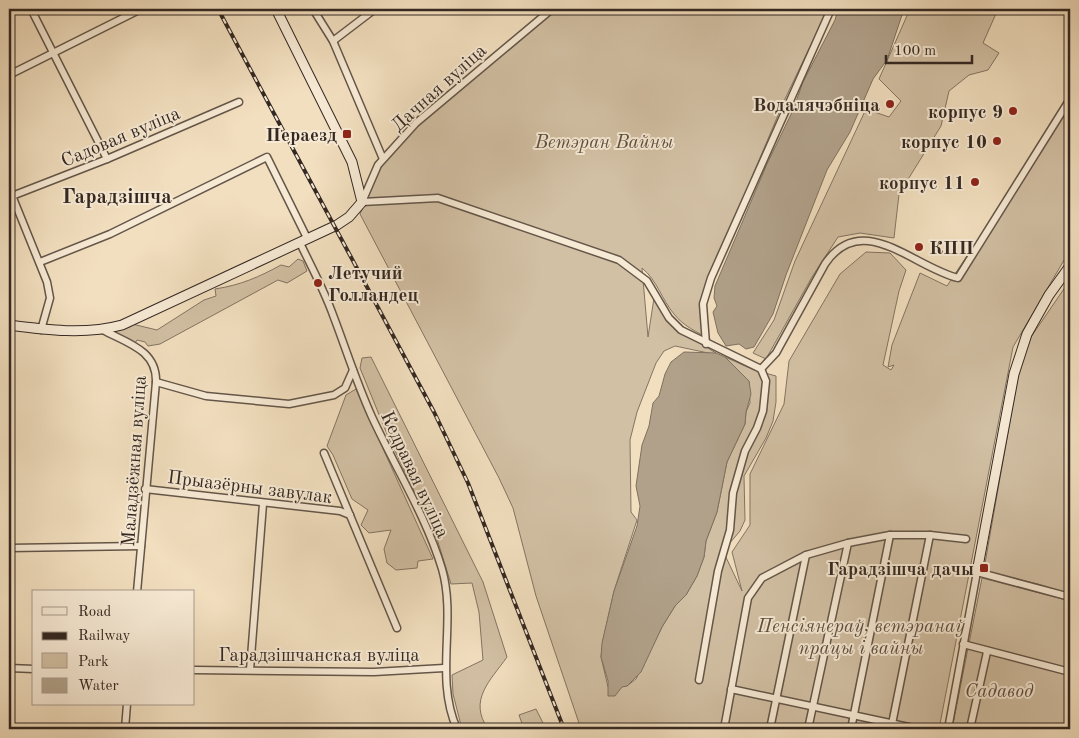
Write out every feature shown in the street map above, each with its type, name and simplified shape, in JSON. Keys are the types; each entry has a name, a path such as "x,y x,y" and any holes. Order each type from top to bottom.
{"main road":[{"path":"9,325 41,330 103,330 122,325 349,217 362,202 352,162 276,9"},
{"path":"977,572 1014,374 1027,334 1049,295 1070,266"}],"street":[{"path":"31,9 107,159"},
{"path":"9,75 141,9"},
{"path":"313,9 333,40 382,159"},
{"path":"333,40 376,9"},
{"name":"Дачная вуліца","path":"362,202 370,181 382,159 416,123 552,9"},
{"path":"706,344 703,304 711,278 831,9"},
{"path":"761,369 776,353 829,258 844,244 855,240 875,242 958,278 1070,99"},
{"name":"Садовая вуліца","path":"12,196 107,159 239,102"},
{"name":"Кедравая вуліца","path":"40,262 110,234 267,157 304,240 371,416 430,538 441,568 447,590 447,638 444,668 452,718 457,729"},
{"path":"9,188 40,262 50,298 41,330"},
{"path":"362,202 438,198 619,260 647,281 675,324 706,344 761,369 766,381 763,411 740,466 733,493 730,530 718,571 699,680"},
{"name":"Маладзёжная вуліца","path":"103,330 142,351 150,358 155,367 156,382 137,590"},
{"path":"156,382 206,396 289,404 334,395 344,388 353,370"},
{"path":"324,453 397,628"},
{"name":"Прыазёрны завулак","path":"145,489 340,512 350,515"},
{"path":"250,670 263,504"},
{"path":"851,729 890,535"},
{"path":"724,729 748,598 762,578 806,555 848,543 890,535 930,535 966,539"},
{"path":"892,726 930,535"},
{"path":"808,729 848,543"},
{"path":"9,548 141,546"},
{"path":"770,729 806,555"},
{"path":"948,729 977,572 1070,597"},
{"path":"963,644 987,652 1070,672"},
{"path":"970,729 987,652"},
{"path":"9,668 32,669"},
{"name":"Гарадзішчанская вуліца","path":"195,670 374,672 444,668"},
{"path":"731,690 854,715 892,726 918,729"},
{"path":"125,729 127,706"}],"green space":[{"path":"556,9 828,9 784,101 706,286 706,328 710,339 690,328 678,318 652,278 642,268 648,337 654,298 673,327 716,353 675,346 664,351 656,363 637,412 630,440 631,512 637,520 614,591 603,640 601,657 608,687 627,686 636,679 662,627 675,606 686,595 697,576 704,557 706,541 717,512 727,462 745,424 746,412 750,403 749,381 725,357 754,370 776,376 776,402 773,421 766,438 744,476 745,520 740,531 723,551 742,591 732,552 750,525 750,474 784,404 789,361 840,274 866,252 890,253 906,270 899,291 883,365 891,370 894,365 888,367 892,345 920,273 947,286 1070,101 1070,250 1013,347 939,729 581,729 536,596 513,508 360,214 383,163 411,132"},
{"path":"910,9 998,9 983,43 999,53 988,70 969,75 949,91 941,126 899,194 894,238 860,233 838,237 812,277 766,359 753,353 774,320 795,261 866,109 889,117 901,101 879,79"},
{"path":"298,259 303,261 307,271 287,283 278,280 160,344 148,346 145,342 137,340 135,343 113,332 132,324 157,330 204,300 216,296 215,289 250,280 281,265 289,267"},
{"path":"1070,280 1070,594 991,573 984,569 1020,364 1031,337"},
{"path":"371,357 483,582 507,657 488,683 481,700 482,719 488,729 462,729 453,694 452,675 483,660 479,612 472,583 451,584 438,542 387,434 360,368 362,358"},
{"path":"356,389 433,559 418,561 417,568 396,570 387,563 384,549 391,530 369,533 361,525 368,510 352,499 333,455 327,446 346,395"},
{"name":"Садавод","path":"982,578 1070,601 1070,729 952,729"},
{"path":"536,709 546,729 524,729 519,715"}],"water":[{"path":"838,9 904,9 887,60 873,79 850,132 827,170 786,275 773,314 754,347 746,349 739,344 726,346 718,333 713,312 717,306 714,298 715,286 767,164 793,110 803,82 835,20"},
{"path":"684,352 716,353 725,357 749,381 751,394 745,424 727,462 717,512 706,541 704,557 697,576 686,595 675,606 662,627 641,672 627,686 622,687 615,696 608,696 608,681 601,657 602,643 614,591 637,526 640,506 636,486 642,445 649,426 653,403 659,396 665,374 671,362"}],"railway":[{"path":"218,9 434,412 468,483 564,729"}],"place":[{"name":"Водалячэбніца","path":"890,104"},
{"name":"корпус 9","path":"1013,111"},
{"name":"Пераезд","path":"347,134"},
{"name":"корпус 10","path":"997,141"},
{"name":"корпус 11","path":"975,182"},
{"name":"КПП","path":"919,247"},
{"name":"Летучий Голландец","path":"318,283"},
{"name":"Гарадзішча дачы","path":"984,568"}],"district":[{"name":"Гарадзішча","path":"117,196"}],"park label":[{"name":"Ветэран Вайны","path":"604,141"},
{"name":"Пенсіянераў, ветэранаў працы і вайны","path":"861,636"}]}
